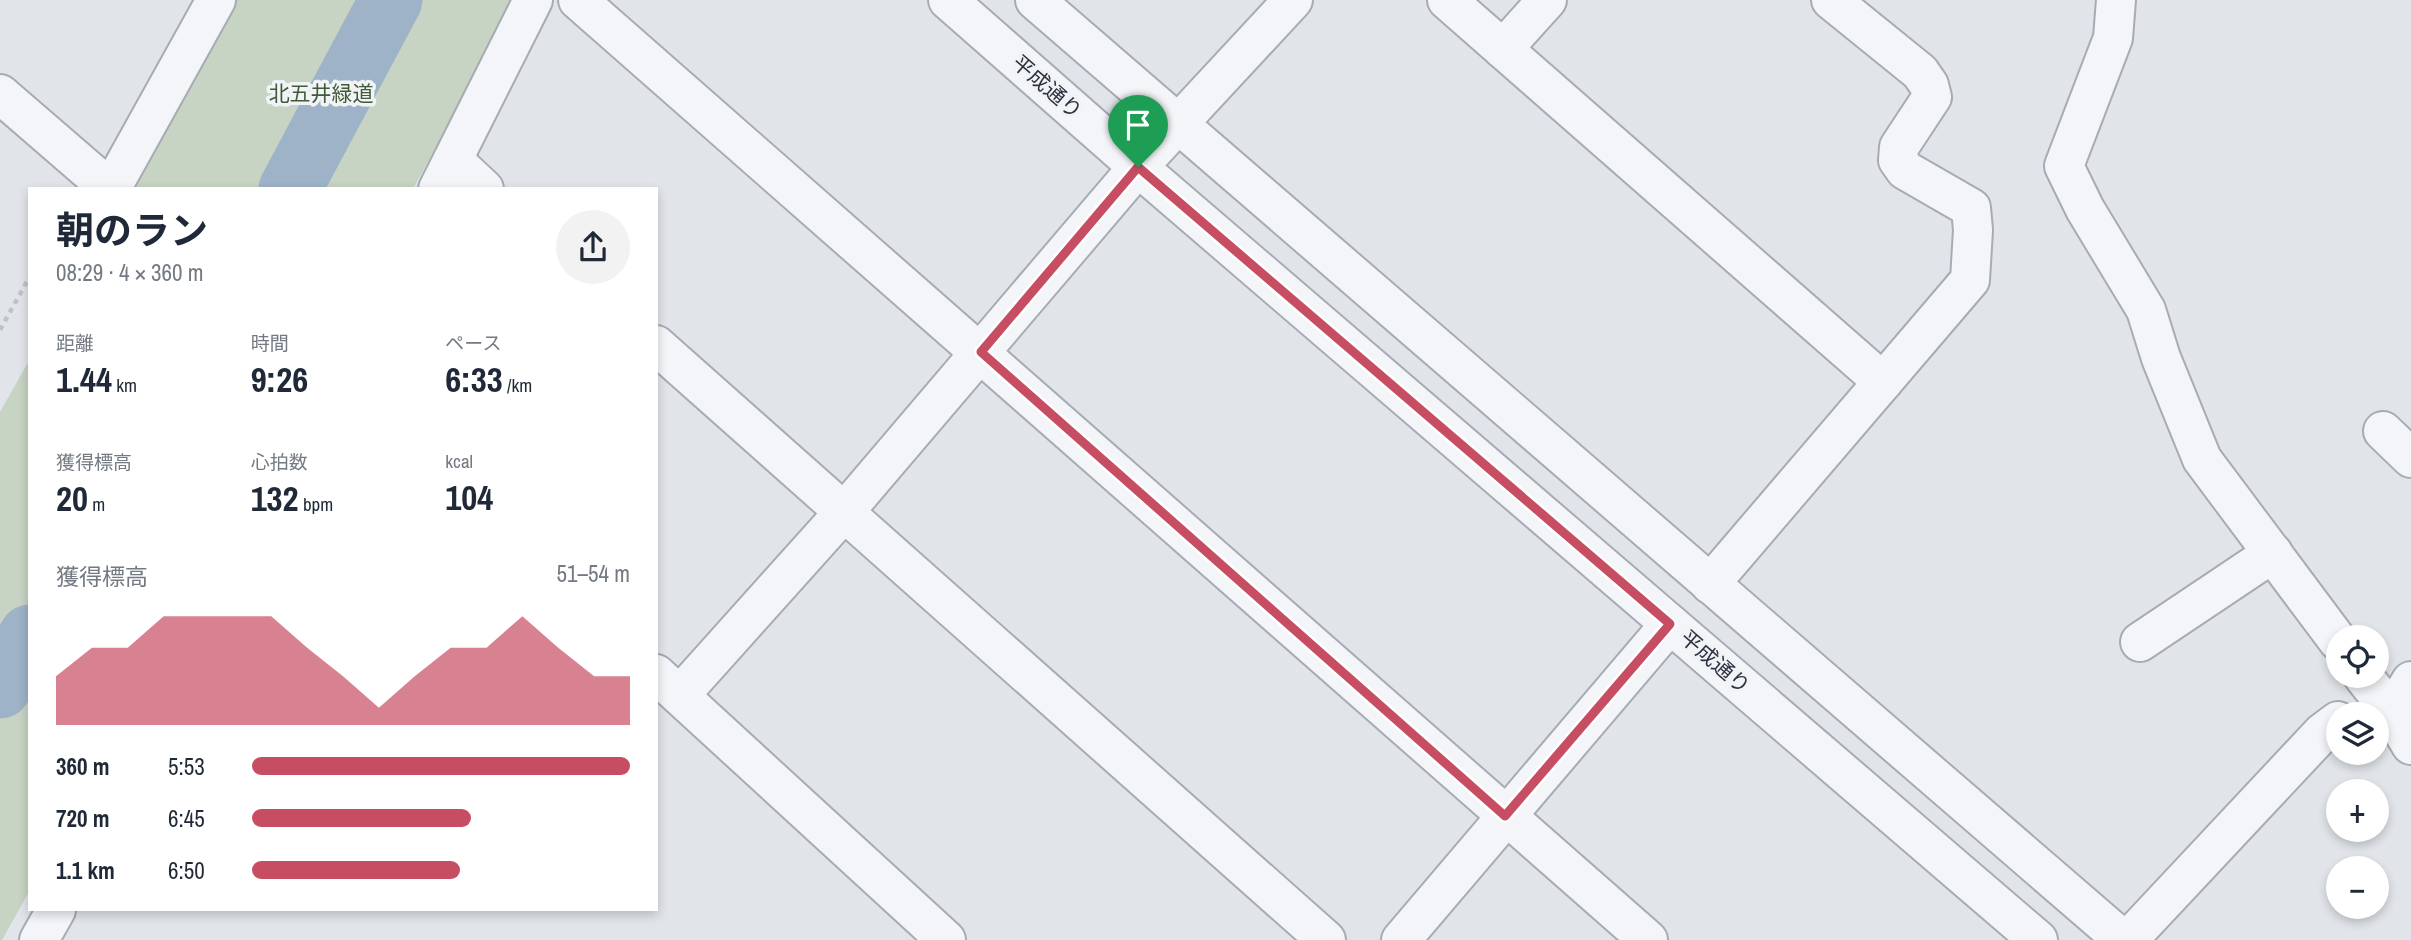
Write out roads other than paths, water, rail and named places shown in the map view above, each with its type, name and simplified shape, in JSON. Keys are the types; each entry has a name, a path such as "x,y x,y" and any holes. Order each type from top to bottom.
{"street":[{"path":"478,187 445,175 533,0"},
{"path":"578,0 1648,940"},
{"name":"平成通り","path":"948,0 1138,167 2038,940"},
{"path":"1035,0 2126,940 2326,730"},
{"path":"946,940 668,685 845,511 1138,167 1293,0"},
{"path":"1447,0 1883,382"},
{"path":"1503,49 1547,0"},
{"path":"1710,584 1970,280 1973,230 1971,208 1905,170 1898,160 1899,147 1932,97 1929,85 1920,72 1831,0"},
{"path":"2116,0 2113,38 2064,166 2085,209 2146,310 2161,358 2202,459 2326,625"},
{"path":"112,187 204,6"},
{"path":"0,94 109,187"},
{"path":"658,347 1326,940"},
{"path":"2383,431 2411,458"},
{"path":"2140,642 2273,553"},
{"path":"1401,940 1670,624"},
{"path":"39,940 55,911"}],"waterway":[{"path":"291,187 391,0"},
{"path":"0,687 28,639"}],"park label":[{"name":"北五井緑道","path":"321,94"}]}
